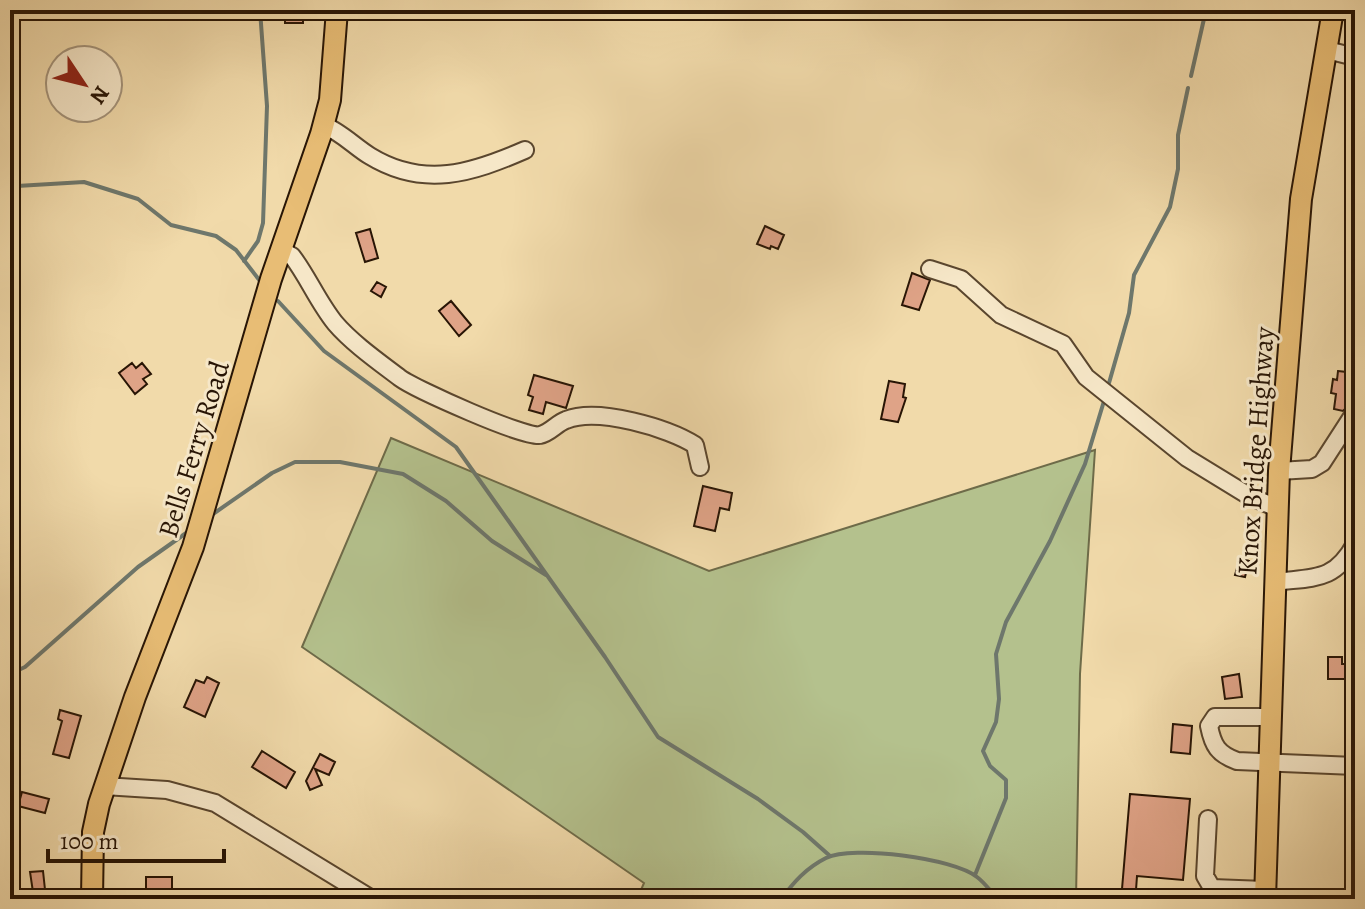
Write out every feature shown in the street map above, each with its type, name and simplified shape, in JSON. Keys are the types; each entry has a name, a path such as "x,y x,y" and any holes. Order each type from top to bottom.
{"main road":[{"name":"Bells Ferry Road","path":"92,899 93,832 104,786 193,547 281,250 323,125 330,100 337,10"},
{"name":"Knox Bridge Highway","path":"1265,895 1279,471 1301,199 1333,10"}],"street":[{"path":"1327,50 1355,57"},
{"path":"323,125 374,158 410,174 463,173 525,150"},
{"path":"281,250 292,256 336,324 403,380 489,421 531,436 541,435 566,420 580,417 607,417 678,434 695,445 700,467"},
{"path":"930,269 961,279 1001,315 1063,344 1086,377 1187,458 1249,496 1277,508"},
{"path":"1279,471 1312,469 1322,463 1355,412"},
{"path":"1275,582 1328,574 1340,568 1355,547"},
{"path":"1271,717 1215,717 1209,726 1220,755 1237,761 1355,766"},
{"path":"104,786 167,790 215,803 372,899"},
{"path":"1208,819 1205,876 1212,888 1265,895"}],"green space":[{"path":"391,438 709,571 1095,450 1080,674 1076,899 637,899 644,883 302,647"}],"building":[{"path":"285,10 303,10 303,23 285,23"},
{"path":"765,226 784,235 778,249 757,244"},
{"path":"370,229 378,258 365,262 356,233"},
{"path":"912,273 930,280 919,310 902,305"},
{"path":"377,282 386,287 381,297 371,291"},
{"path":"451,301 471,325 459,336 439,311"},
{"path":"132,363 136,368 142,363 151,374 143,379 147,384 135,394 119,373"},
{"path":"1338,371 1355,373 1352,402 1343,411 1334,409 1336,394 1331,393"},
{"path":"534,375 573,386 566,408 546,402 543,414 529,410 533,397 528,395"},
{"path":"889,381 905,384 903,397 906,398 898,422 881,419"},
{"path":"703,486 732,493 729,510 720,508 715,531 694,526"},
{"path":"1240,558 1249,561 1245,577 1235,575"},
{"path":"1328,657 1342,657 1342,664 1355,664 1355,679 1328,679"},
{"path":"1239,674 1242,697 1225,699 1222,677"},
{"path":"207,677 219,683 205,717 184,707 196,680 204,683"},
{"path":"60,710 81,716 69,758 53,754 62,721 58,719"},
{"path":"1173,724 1192,726 1190,754 1171,752"},
{"path":"262,751 295,772 286,788 252,767"},
{"path":"320,754 335,762 329,775 315,769 322,785 310,790 306,781"},
{"path":"22,792 49,799 45,813 18,806"},
{"path":"1130,794 1190,799 1183,880 1137,876 1136,890 1122,889"},
{"path":"43,871 46,899 34,899 30,872"},
{"path":"146,877 172,877 172,899 146,897"}],"waterway":[{"path":"244,261 258,241 263,223 267,106 260,10"},
{"path":"1191,76 1206,10"},
{"path":"1109,383 1129,313 1134,275 1170,207 1178,169 1178,135 1188,88"},
{"path":"10,181 17,186 84,182 138,199 171,225 216,236 236,250 260,281"},
{"path":"278,301 324,351 456,447 658,737 758,799 830,856"},
{"path":"975,875 1006,798 1006,780 990,766 983,751 996,722 999,699 996,654 1006,622 1050,541 1085,464 1104,401"},
{"path":"213,514 272,473 295,462 340,462 403,474 446,501 492,541 546,575"},
{"path":"10,674 25,667 138,567 189,531"},
{"path":"781,899 801,876 819,862 839,854 858,853 879,853 947,864 977,877 998,899"}]}
